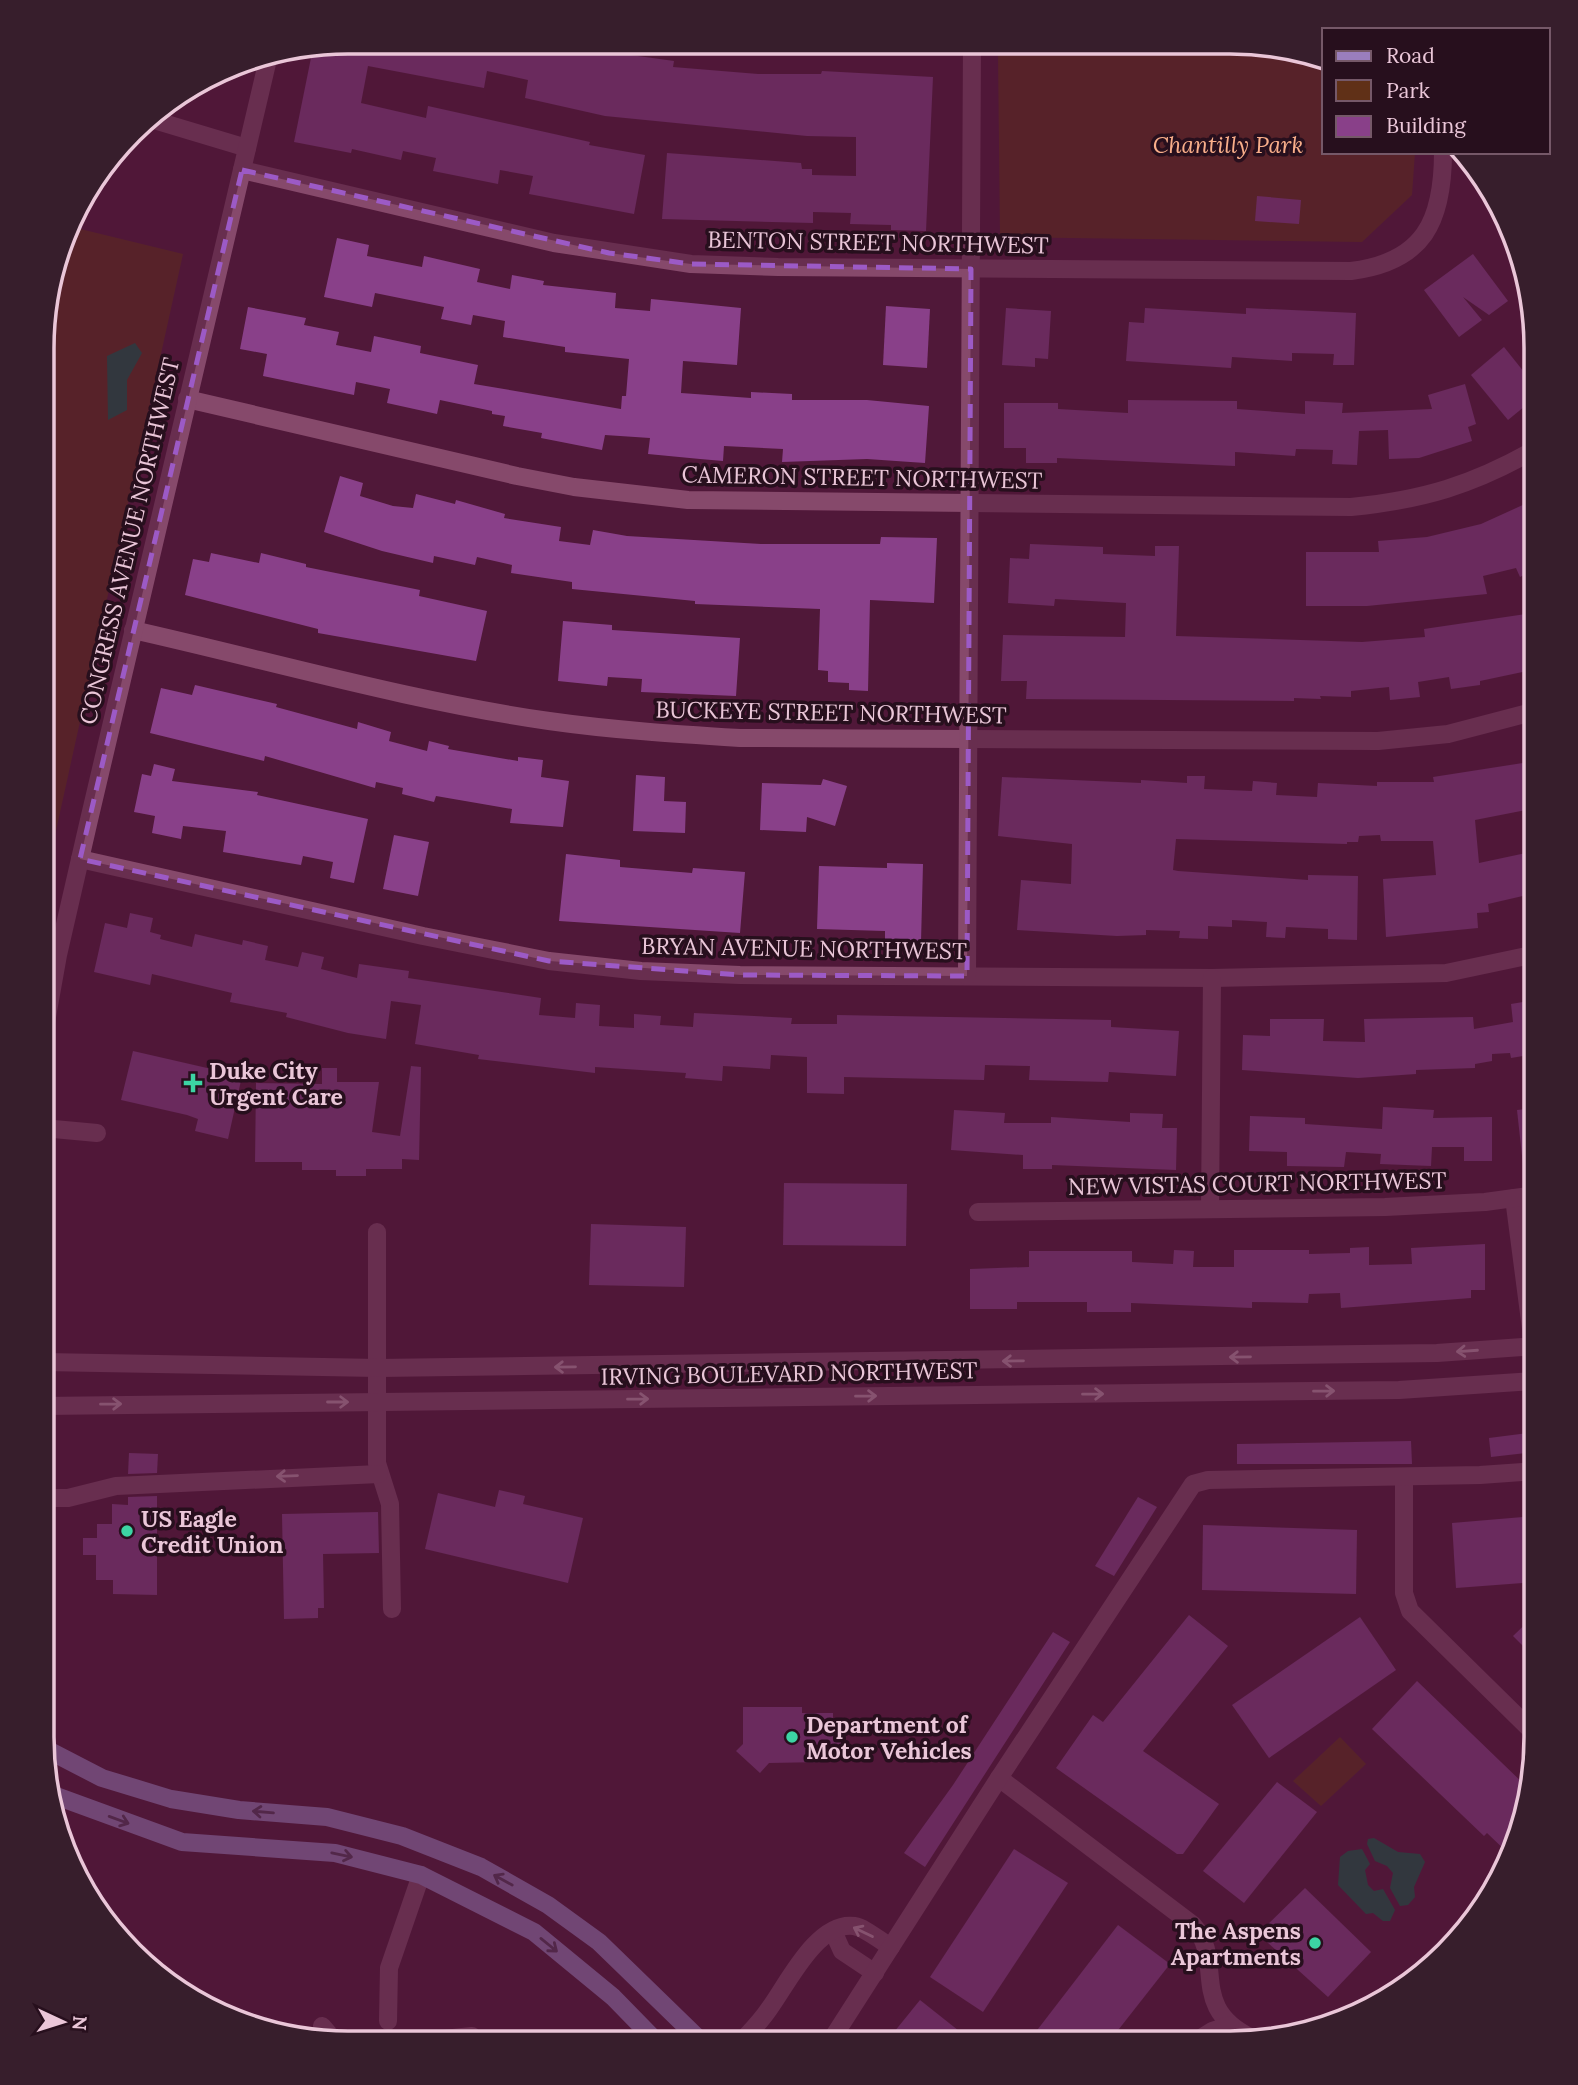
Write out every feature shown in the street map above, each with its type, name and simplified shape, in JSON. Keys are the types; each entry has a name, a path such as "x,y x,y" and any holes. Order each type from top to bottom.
{"main road":[{"path":"55,1754 102,1778 171,1798 239,1810 327,1817 402,1836 481,1867 548,1905 599,1942 691,2031"},
{"path":"61,1798 182,1842 335,1853 421,1875 534,1932 613,1997 646,2031"}],"street":[{"path":"967,976 972,54"},
{"name":"CONGRESS AVENUE NORTHWEST","path":"54,985 133,629 266,66"},
{"path":"160,122 247,148"},
{"name":"BENTON STREET NORTHWEST","path":"242,170 554,243 691,264 1351,271 1379,267 1405,255 1425,235 1438,210 1443,154"},
{"name":"CAMERON STREET NORTHWEST","path":"187,399 517,476 632,495 742,503 1351,507 1406,501 1456,489 1496,472 1524,456"},
{"name":"BUCKEYE STREET NORTHWEST","path":"133,629 447,702 548,721 650,733 740,738 968,741 1378,741 1448,734 1524,714"},
{"name":"BRYAN AVENUE NORTHWEST","path":"80,859 423,936 549,961 641,971 740,975 1212,978 1446,973 1524,957"},
{"path":"1210,1208 1212,978"},
{"path":"54,1129 97,1133"},
{"name":"NEW VISTAS COURT NORTHWEST","path":"978,1212 1397,1207 1524,1197"},
{"path":"1514,1198 1524,1272"},
{"path":"377,1232 376,1402 379,1474 390,1504 392,1609"},
{"name":"IRVING BOULEVARD NORTHWEST","path":"54,1362 378,1368 1330,1356 1524,1346"},
{"name":"IRVING BOULEVARD NORTHWEST","path":"54,1406 1399,1390 1524,1382"},
{"path":"837,2031 999,1778 1193,1484 1208,1480 1524,1471"},
{"path":"54,1498 68,1498 116,1486 379,1474"},
{"path":"1404,1476 1404,1593 1410,1612 1524,1723"},
{"path":"999,1778 1194,1925 1205,1943 1213,1999 1230,2025 1239,2031"},
{"path":"388,2021 389,1968 421,1875"},
{"path":"750,2031 770,2008 813,1946 832,1931 844,1926 856,1926 891,1947"},
{"path":"832,1931 842,1951 875,1973"},
{"path":"1212,2031 1230,2025"},
{"path":"1228,2031 1230,2025"},
{"path":"322,2026 325,2030"}],"highlighted area":[{"path":"242,170 609,253 691,264 971,269 967,976 740,975 549,961 80,859"}],"green space":[{"name":"Chantilly Park","path":"998,54 1230,54 1306,64 1322,69 1322,154 1415,154 1412,195 1362,242 1000,237"},
{"path":"80,229 183,254 54,840 54,348 64,272"},
{"path":"1340,1737 1366,1764 1321,1806 1293,1781"}],"shaded area":[{"path":"135,343 142,353 127,380 127,410 108,420 107,356"},
{"path":"1374,1838 1398,1852 1420,1854 1425,1862 1414,1887 1415,1897 1408,1905 1400,1906 1390,1888 1393,1873 1387,1866 1375,1861 1367,1844 1368,1839"},
{"path":"1362,1849 1370,1864 1365,1870 1368,1885 1374,1891 1383,1889 1395,1910 1390,1921 1383,1921 1373,1913 1366,1914 1338,1885 1340,1857 1348,1851"}],"building":[{"path":"624,54 674,61 673,67 758,74 821,74 822,71 933,77 926,231 891,230 891,225 850,224 851,213 813,212 813,223 662,219 667,153 801,163 802,169 812,169 812,175 856,176 856,137 807,136 605,116 525,98 528,80 487,71 484,88 368,66 361,103 426,118 428,106 590,142 589,145 645,155 634,214 529,194 533,176 500,170 498,184 433,171 436,158 403,151 401,160 352,149 351,153 294,142 311,57 329,55"},
{"path":"1257,196 1301,200 1299,224 1255,221"},
{"path":"337,238 369,245 367,256 422,267 424,256 480,269 477,282 510,289 512,275 544,281 543,285 616,293 615,308 650,311 651,299 741,308 737,365 683,361 681,393 751,398 751,392 792,394 792,400 867,400 929,406 925,463 867,459 782,462 783,449 724,446 723,461 700,459 648,454 650,438 605,435 602,450 541,438 542,433 503,426 505,416 492,414 492,411 440,400 437,414 387,403 390,389 356,382 354,395 263,376 267,354 240,349 248,307 306,318 304,325 339,332 336,345 371,352 374,336 421,346 420,353 478,365 474,384 621,409 622,396 626,396 629,359 565,352 565,347 503,337 505,321 473,315 471,325 441,319 444,307 375,293 372,307 324,297"},
{"path":"1473,254 1508,301 1489,315 1463,297 1482,320 1459,337 1424,290"},
{"path":"886,306 930,309 927,368 883,365"},
{"path":"1006,308 1051,311 1048,359 1035,358 1035,367 1002,365"},
{"path":"1145,308 1246,314 1246,308 1356,313 1354,365 1333,365 1334,354 1292,353 1292,361 1232,357 1231,368 1126,361 1129,322 1144,323"},
{"path":"1504,347 1524,372 1524,407 1508,420 1471,375"},
{"path":"1465,384 1476,424 1468,427 1472,441 1419,458 1389,459 1388,430 1359,431 1357,465 1332,464 1333,450 1296,449 1295,456 1235,452 1235,466 1057,458 1057,463 1026,463 1026,448 1004,448 1004,403 1058,403 1058,409 1128,413 1128,400 1237,401 1237,409 1305,414 1305,401 1343,403 1342,413 1432,409 1428,395"},
{"path":"340,476 363,483 360,496 393,506 413,508 416,494 455,504 456,500 505,514 504,518 561,527 559,541 590,545 593,530 627,536 761,544 880,544 881,537 937,538 934,603 870,600 868,691 849,690 849,683 828,682 828,671 818,670 820,609 695,604 695,601 572,589 572,582 511,573 512,565 477,557 475,565 434,556 433,563 382,551 324,532"},
{"path":"1524,504 1524,575 1520,577 1516,568 1483,576 1487,594 1367,606 1306,606 1306,552 1379,552 1378,541 1427,537 1481,524"},
{"path":"1030,544 1103,547 1103,554 1155,556 1155,546 1179,546 1176,636 1362,642 1425,637 1424,629 1524,614 1524,672 1480,681 1480,685 1451,689 1449,677 1418,682 1420,697 1390,700 1389,687 1351,691 1351,697 1320,696 1321,699 1294,698 1294,701 1026,699 1027,681 1001,681 1003,635 1125,637 1126,603 1055,599 1054,606 1008,603 1010,558 1029,559"},
{"path":"211,553 259,563 261,553 306,564 306,567 420,590 419,596 487,611 476,661 318,633 318,629 185,595 193,559 209,562"},
{"path":"563,621 612,625 612,630 740,638 736,696 641,692 642,679 608,677 607,686 558,681"},
{"path":"195,685 277,704 276,707 357,729 358,722 391,732 389,741 427,751 429,741 449,746 448,749 518,761 518,757 543,760 541,777 569,781 563,827 510,823 512,809 436,796 434,802 402,794 403,788 376,782 375,788 265,756 264,761 150,733 161,688 192,695"},
{"path":"1524,763 1524,810 1475,820 1479,863 1524,854 1524,896 1488,904 1489,912 1477,913 1478,928 1386,937 1383,879 1436,875 1433,841 1381,841 1380,835 1359,836 1358,842 1347,844 1176,839 1173,870 1308,880 1308,875 1358,876 1357,940 1328,939 1328,929 1286,927 1285,938 1266,937 1267,922 1232,920 1232,927 1208,926 1208,939 1179,938 1180,931 1146,930 1146,935 1117,936 1017,930 1021,880 1071,884 1072,844 998,836 1002,777 1187,783 1187,776 1205,776 1204,789 1252,791 1253,781 1277,783 1276,795 1317,797 1318,783 1377,786 1377,782 1434,782 1433,777"},
{"path":"154,764 175,769 172,781 258,792 257,795 368,819 354,883 330,878 333,862 303,856 301,865 223,852 226,831 183,826 181,839 152,833 155,816 134,812 142,774 151,776"},
{"path":"636,775 665,777 664,801 686,802 685,833 633,831"},
{"path":"823,779 847,786 835,826 807,817 806,832 760,830 762,783 821,785"},
{"path":"394,835 429,842 418,896 383,889"},
{"path":"566,854 620,860 620,867 692,873 693,868 745,872 740,933 559,921"},
{"path":"887,863 923,864 921,942 885,941 885,931 817,929 819,866 887,868"},
{"path":"130,913 153,918 150,932 161,935 160,939 192,947 195,934 242,945 243,940 268,946 265,960 298,967 302,952 324,957 321,969 357,978 359,964 409,971 408,978 541,998 539,1015 575,1018 576,1003 600,1005 599,1026 634,1028 634,1014 661,1016 660,1025 693,1027 694,1013 792,1018 791,1024 837,1024 837,1015 1111,1020 1111,1027 1179,1031 1176,1076 1109,1072 1108,1082 1029,1080 1030,1066 985,1065 984,1080 844,1077 844,1094 807,1093 807,1057 771,1055 770,1069 723,1066 722,1081 685,1078 686,1073 595,1067 595,1073 478,1059 479,1055 415,1044 421,1005 391,1001 386,1039 348,1033 286,1017 287,1013 230,1002 232,993 152,974 150,985 94,972 105,923 127,928"},
{"path":"1524,1002 1524,1056 1511,1058 1510,1053 1492,1054 1492,1061 1475,1064 1475,1068 1416,1070 1416,1074 1358,1078 1242,1070 1243,1035 1270,1036 1270,1019 1324,1019 1323,1041 1365,1042 1364,1019 1473,1017 1474,1029 1513,1022 1511,1004"},
{"path":"133,1051 242,1076 228,1139 195,1131 198,1119 121,1100"},
{"path":"411,1066 421,1067 419,1160 402,1159 402,1169 366,1169 366,1176 336,1176 336,1170 302,1170 302,1162 255,1162 256,1083 322,1084 322,1068 337,1068 337,1082 379,1082 372,1132 400,1136"},
{"path":"1383,1107 1434,1110 1433,1118 1492,1117 1492,1161 1464,1161 1464,1147 1432,1147 1431,1166 1380,1164 1381,1154 1346,1152 1344,1167 1287,1166 1287,1152 1249,1151 1250,1116 1305,1118 1305,1124 1382,1129"},
{"path":"1524,1109 1524,1174 1517,1110"},
{"path":"954,1110 1005,1113 1004,1123 1051,1123 1051,1117 1130,1122 1130,1113 1163,1114 1162,1128 1177,1128 1176,1170 1052,1165 1052,1169 1023,1169 1023,1155 951,1150"},
{"path":"784,1183 907,1184 906,1246 783,1245"},
{"path":"591,1224 686,1227 684,1287 589,1285"},
{"path":"1485,1244 1485,1290 1471,1290 1471,1298 1341,1308 1340,1293 1309,1294 1308,1303 1252,1302 1252,1308 1131,1303 1131,1312 1087,1312 1087,1302 1017,1302 1017,1309 970,1309 970,1269 1029,1267 1029,1251 1132,1251 1132,1262 1173,1264 1174,1250 1194,1251 1193,1267 1234,1267 1234,1250 1309,1250 1309,1254 1350,1253 1350,1248 1369,1247 1369,1265 1412,1264 1411,1248"},
{"path":"1524,1433 1524,1453 1491,1457 1489,1438"},
{"path":"1411,1441 1412,1464 1237,1464 1237,1444"},
{"path":"129,1453 158,1454 157,1473 128,1474"},
{"path":"499,1490 525,1496 523,1504 583,1518 568,1583 425,1549 438,1493 495,1507"},
{"name":"US Eagle Credit Union","path":"157,1496 157,1595 113,1594 113,1580 96,1580 96,1555 83,1555 83,1538 97,1538 97,1524 112,1524 112,1504 128,1505 128,1497"},
{"path":"1138,1497 1157,1507 1114,1576 1095,1566"},
{"path":"378,1512 379,1553 323,1554 324,1608 318,1608 318,1618 284,1619 282,1514"},
{"path":"1524,1517 1524,1583 1456,1588 1452,1523"},
{"path":"1203,1525 1357,1530 1356,1594 1202,1590"},
{"path":"1189,1615 1228,1646 1143,1751 1219,1804 1183,1854 1177,1854 1056,1768 1093,1715 1103,1722"},
{"path":"1360,1617 1396,1670 1269,1758 1232,1705"},
{"path":"1524,1626 1524,1647 1513,1636"},
{"path":"1053,1632 1070,1642 925,1867 904,1853 953,1785"},
{"path":"1417,1681 1520,1780 1514,1813 1502,1847 1487,1833 1484,1836 1372,1729"},
{"name":"Department of Motor Vehicles","path":"743,1707 802,1707 802,1713 833,1713 833,1722 842,1722 842,1743 822,1762 769,1763 760,1773 736,1751 743,1744"},
{"path":"1277,1782 1317,1812 1244,1903 1203,1871"},
{"path":"1014,1849 1068,1883 983,2012 930,1977"},
{"name":"The Aspens Apartments","path":"1305,1888 1371,1952 1328,1997 1258,1934"},
{"path":"1118,1925 1170,1964 1117,2031 1036,2031"},
{"path":"920,2000 959,2031 895,2031"}],"place":[{"name":"Duke City Urgent Care","path":"193,1083"},
{"name":"US Eagle Credit Union","path":"127,1531"},
{"name":"Department of Motor Vehicles","path":"792,1737"},
{"name":"The Aspens Apartments","path":"1315,1943"}]}
